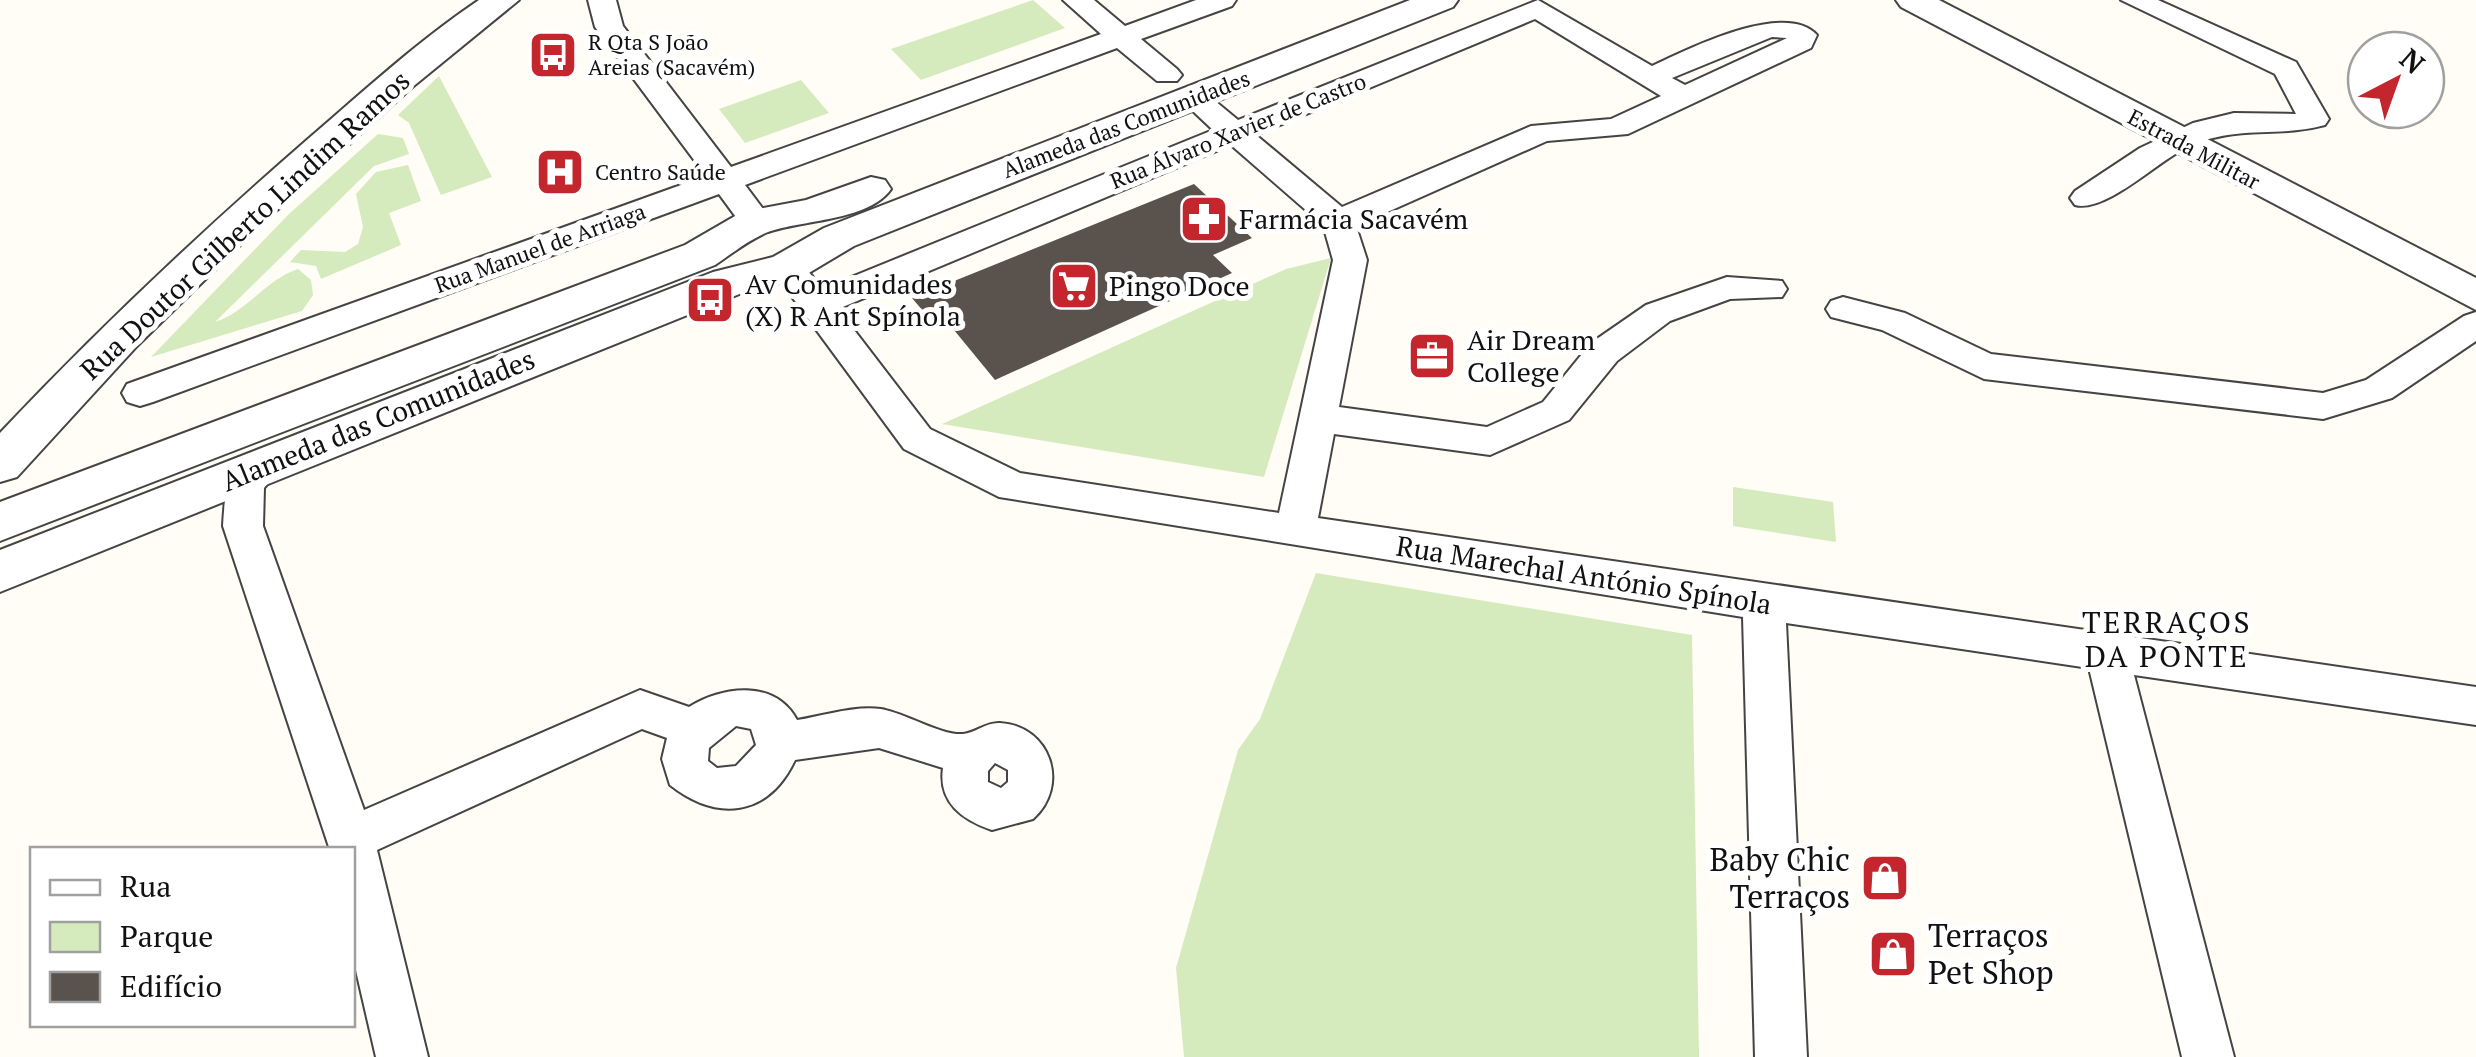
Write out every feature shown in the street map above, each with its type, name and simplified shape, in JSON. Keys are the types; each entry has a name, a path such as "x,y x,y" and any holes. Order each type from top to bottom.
{"street":[{"name":"Rua Doutor Gilberto Lindim Ramos","path":"0,422 198,226 376,71 468,0"},
{"name":"Rua Doutor Gilberto Lindim Ramos","path":"0,463 147,311 291,174 450,36 502,0"},
{"name":"Rua Marechal António Spínola","path":"602,0 608,27 917,439 1013,487 1764,603 2476,706"},
{"path":"1077,0 1338,221 1350,260 1296,529"},
{"name":"Rua Manuel de Arriaga","path":"140,394 1222,0"},
{"name":"Alameda das Comunidades","path":"1180,86 1361,0"},
{"name":"Alameda das Comunidades","path":"0,572 266,464 772,244 1180,86 1440,0"},
{"name":"Estrada Militar","path":"1913,0 2476,296"},
{"path":"2086,198 2178,140 2224,122 2294,126 2314,119 2286,68 2135,0"},
{"name":"Rua Álvaro Xavier de Castro","path":"816,305 1537,8 1651,78"},
{"path":"1338,221 1542,132 1617,128 1802,42 1804,35 1784,25 1770,25 1651,78"},
{"path":"1651,78 1683,97"},
{"name":"Alameda das Comunidades","path":"0,522 683,262 772,244"},
{"path":"1316,418 1490,441 1556,412 1604,352 1658,313 1727,288 1770,289"},
{"path":"1842,309 1893,321 1984,366 2323,406 2379,388 2476,324"},
{"path":"0,463 13,490 44,500 62,500"},
{"path":"266,464 245,484 243,526 353,847"},
{"path":"161,506 200,505 243,526"},
{"path":"1764,603 1781,1057"},
{"path":"2107,652 2208,1057"},
{"path":"750,707 775,721 780,742 777,756 759,777 743,786 709,788 695,783 686,771 683,757 695,729 718,712 750,707"},
{"path":"351,839 640,709 695,729"},
{"path":"780,742 879,728 972,757"},
{"path":"355,856 402,1057"}],"green space":[{"path":"1033,0 1065,28 921,80 891,49"},
{"path":"439,76 492,177 441,195 409,123 398,115"},
{"path":"801,80 829,113 745,143 719,109"},
{"path":"378,134 403,138 409,154 374,166 215,322 298,269 311,280 313,295 302,311 151,357 289,214"},
{"path":"408,165 421,201 389,213 401,245 321,279 316,266 290,262 301,250 345,252 358,244 363,227 356,194 376,172"},
{"path":"1331,258 1264,477 942,424 1286,269"},
{"path":"1733,487 1833,502 1836,542 1733,526"},
{"path":"1316,573 1692,635 1699,1057 1184,1057 1176,968 1238,750 1260,719"}],"building":[{"name":"Pingo Doce","path":"1194,184 1252,238 1213,255 1232,273 995,380 945,319 934,324 912,298"}],"place":[{"name":"R Qta S João Areias (Sacavém)","path":"553,55"},
{"name":"Centro Saúde","path":"560,172"},
{"name":"Farmácia Sacavém","path":"1204,219"},
{"name":"Pingo Doce","path":"1074,286"},
{"name":"Av Comunidades (X) R Ant Spínola","path":"710,300"},
{"name":"Air Dream College","path":"1432,356"},
{"name":"Baby Chic Terraços","path":"1885,878"},
{"name":"Terraços Pet Shop","path":"1893,954"}],"district":[{"name":"TERRAÇOS DA PONTE","path":"2167,640"}]}
